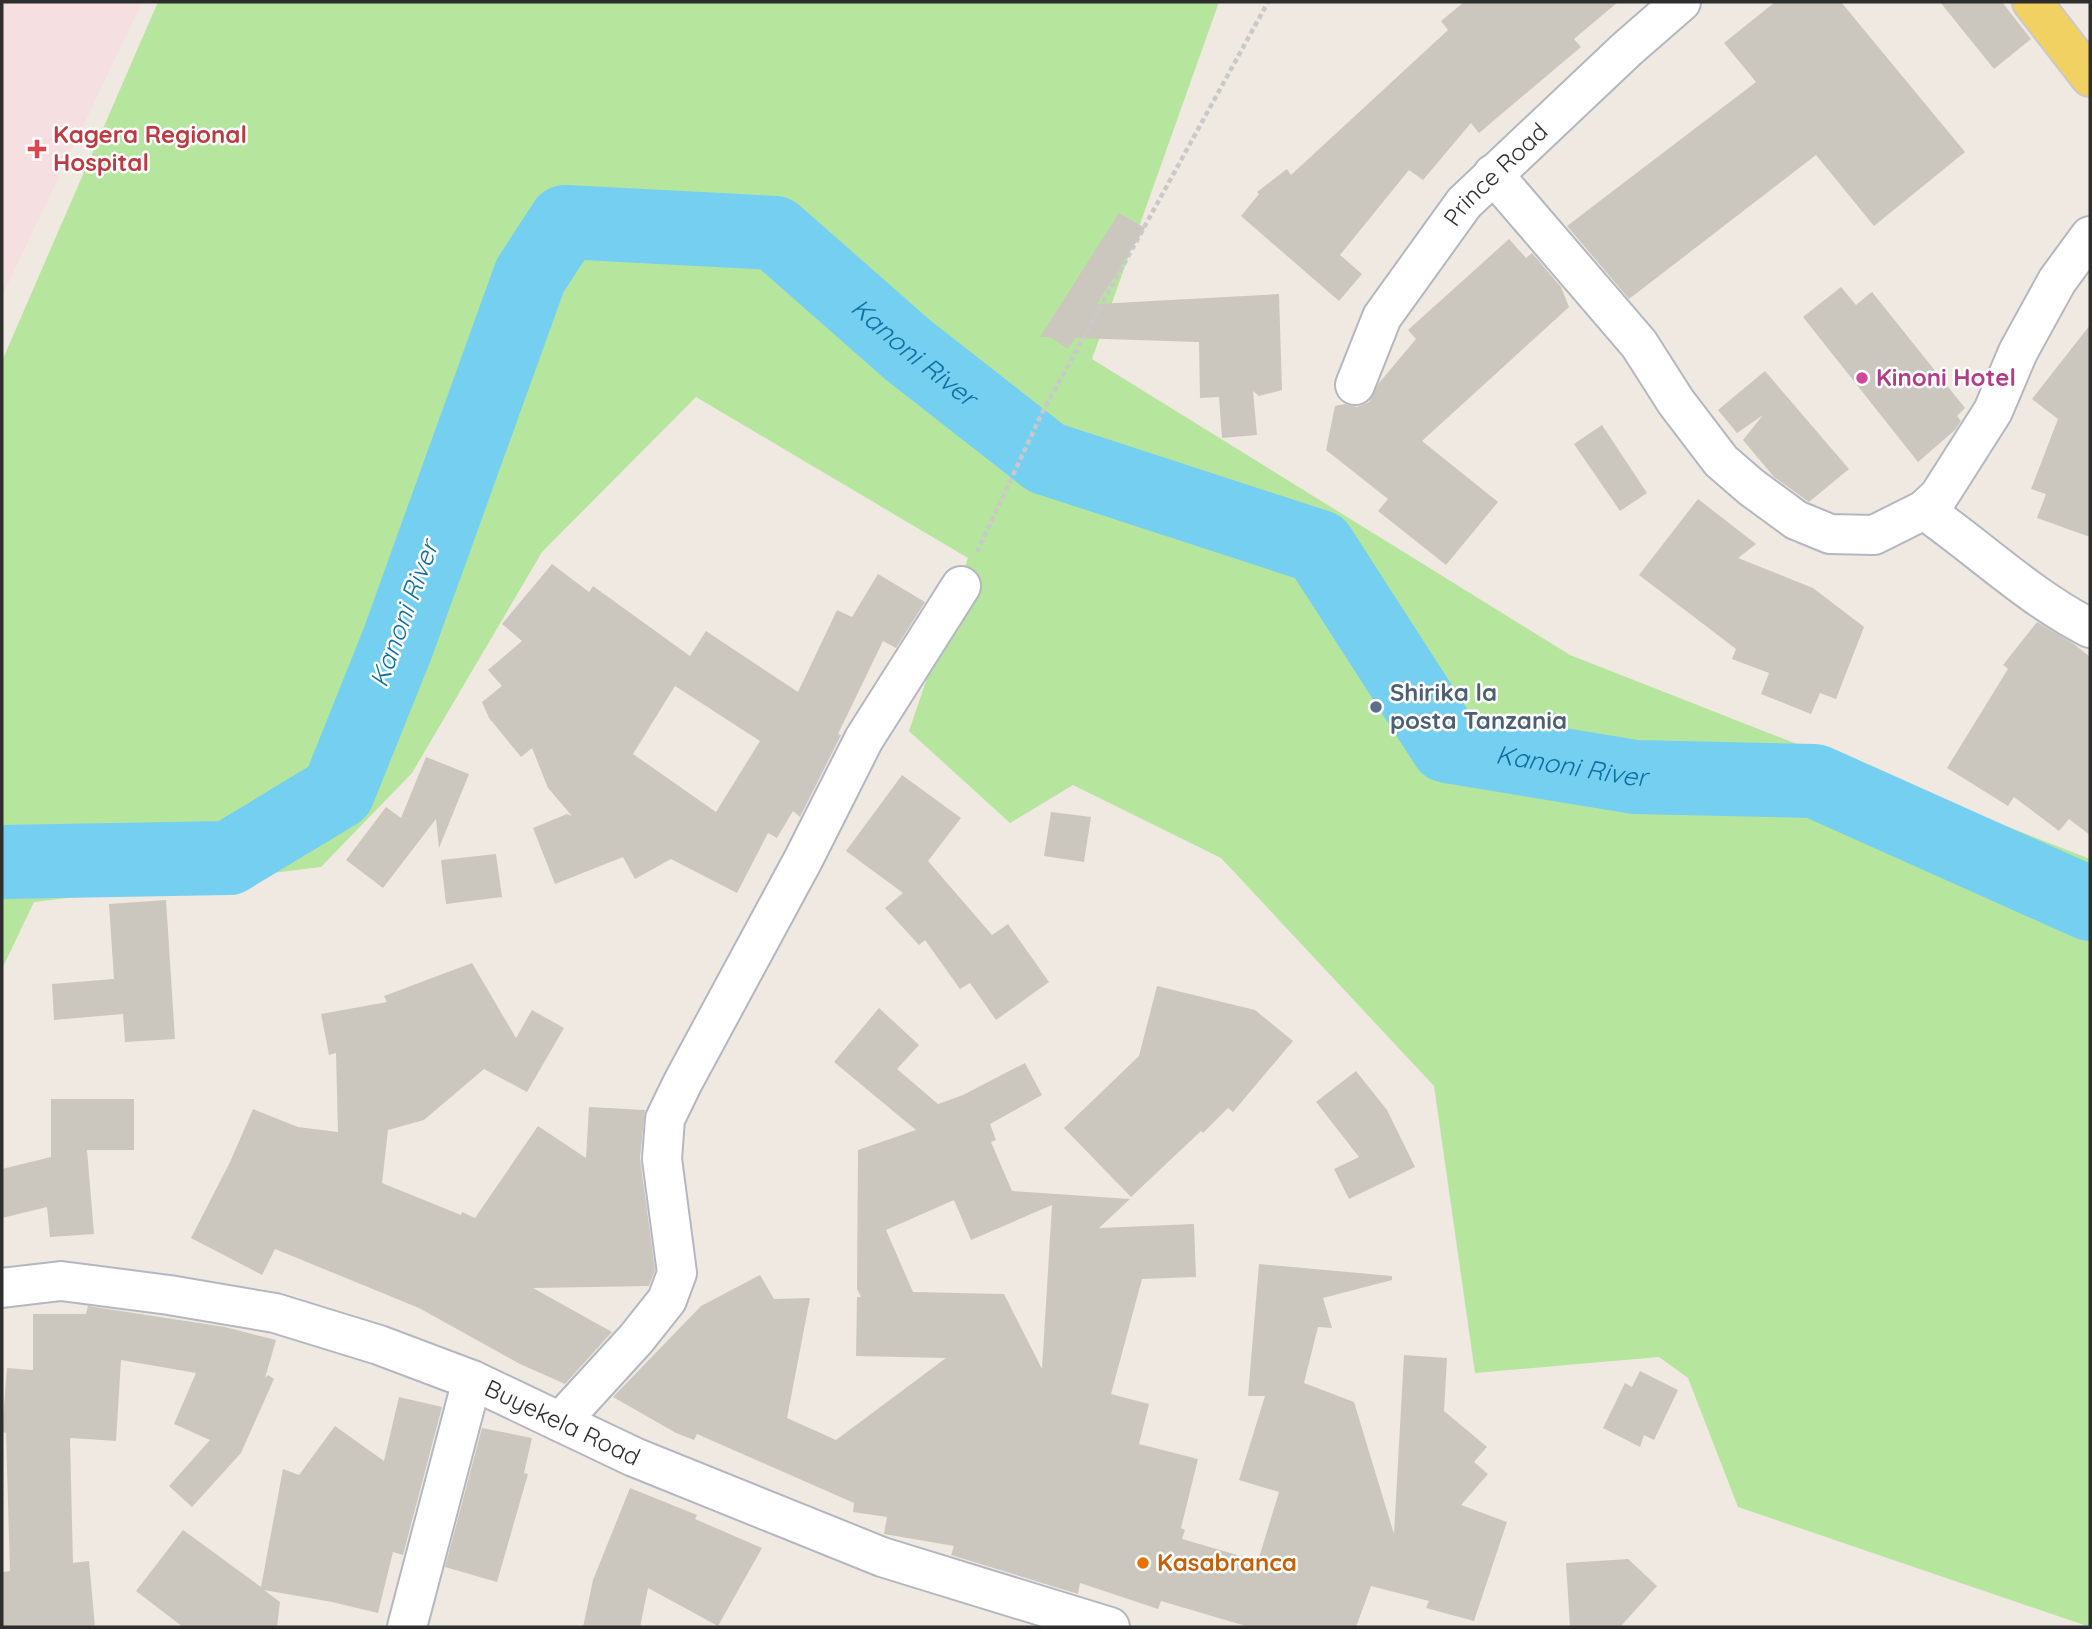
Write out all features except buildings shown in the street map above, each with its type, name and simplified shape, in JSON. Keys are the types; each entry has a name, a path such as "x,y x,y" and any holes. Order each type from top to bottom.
{"main road":[{"path":"2032,2 2090,77"}],"street":[{"name":"Prince Road","path":"1355,385 1382,317 1464,203 1681,2"},
{"path":"1493,174 1639,344 1676,402 1721,461 1796,520 1830,534 1874,535 1924,510 1939,496 1993,411 2018,352 2057,281 2090,236"},
{"path":"1924,510 1966,539 2050,606 2090,628"},
{"path":"559,1422 636,1339 667,1300 677,1273 662,1158 665,1119 864,739 961,586"},
{"name":"Buyekela Road","path":"2,1287 61,1281 169,1295 275,1313 379,1345 472,1380 634,1457 882,1557 1110,1627"},
{"path":"407,1627 472,1380"}],"path":[{"path":"961,586 1042,412 1268,2"}],"shaded area":[{"name":"Kagera Regional Hospital","path":"2,2 142,2 2,296"}],"green space":[{"path":"158,2 1219,2 1092,359 1570,655 2090,859 2090,1627 1738,1507 1688,1378 1659,1357 1475,1373 1434,1086 1221,858 1073,785 1010,823 909,731 968,558 696,397 542,552 412,773 321,867 34,902 2,969 2,361"}],"waterway":[{"name":"Kanoni River","path":"2,862 229,858 338,792 397,645 530,276 565,222 775,233 908,350 1046,458 1319,547 1447,746 1635,777 1815,781 2090,904"}],"place":[{"name":"Kagera Regional Hospital","path":"37,149"},
{"name":"Kinoni Hotel","path":"1862,378"},
{"name":"Shirika la posta Tanzania","path":"1376,707"},
{"name":"Kasabranca","path":"1143,1563"}]}
